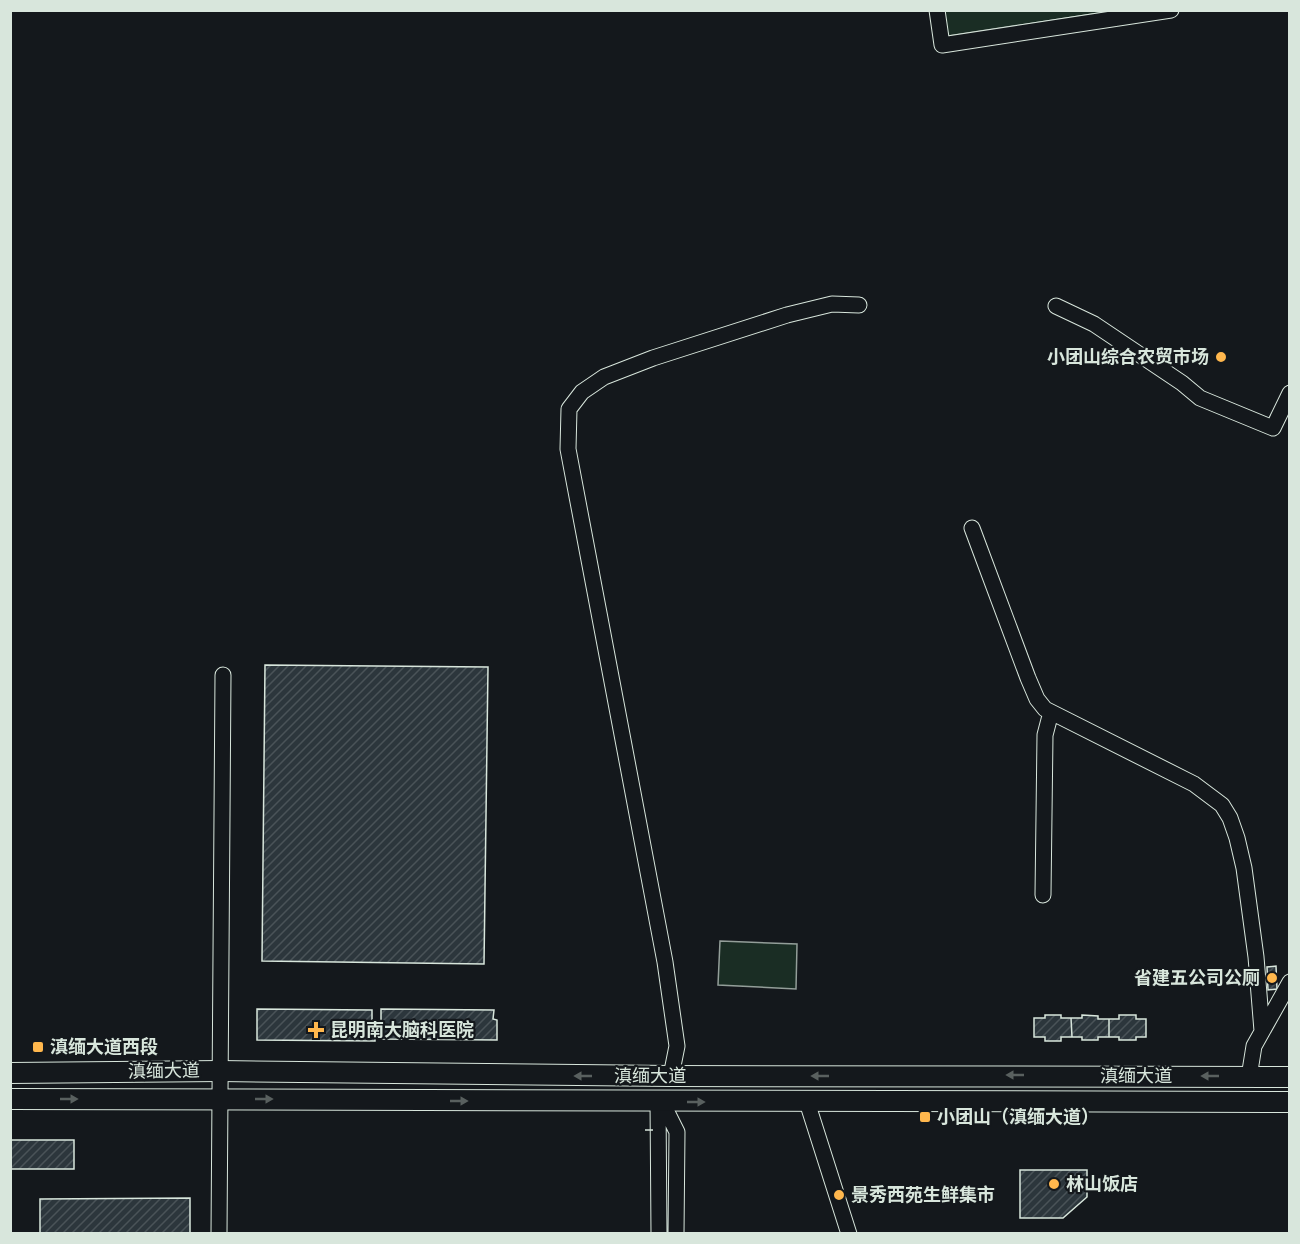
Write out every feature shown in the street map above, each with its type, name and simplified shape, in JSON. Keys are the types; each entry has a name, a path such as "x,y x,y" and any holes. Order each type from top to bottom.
{"main road":[{"name":"滇缅大道","path":"10,1073 219,1071 671,1076 1290,1077"},
{"name":"滇缅大道","path":"10,1099 1290,1102"}],"street":[{"path":"937,10 942,45 1171,10"},
{"path":"671,1076 677,1046 665,962 568,449 569,409 582,392 604,377 652,358 787,315 832,304 859,305"},
{"path":"1056,306 1094,324 1182,383 1200,398 1273,428 1290,393"},
{"path":"972,528 1037,699 1045,709 1194,784 1213,796 1230,818 1244,868 1256,957 1262,1030"},
{"path":"219,1233 223,675"},
{"path":"1043,895 1045,735 1051,712"},
{"path":"1249,1077 1254,1046 1290,982"},
{"path":"659,1233 660,1102"},
{"path":"660,1102 677,1132 676,1233"},
{"path":"807,1102 849,1233"}],"green space":[{"path":"944,10 1112,11 948,36"},
{"path":"720,941 797,944 796,989 718,985"}],"building":[{"path":"265,665 488,667 484,964 262,961"},
{"name":"省建五公司公厕","path":"1276,966 1277,989 1268,990 1267,967"},
{"name":"昆明南大脑科医院","path":"257,1009 372,1010 372,1021 375,1021 375,1041 257,1040"},
{"path":"381,1009 494,1010 493,1019 497,1020 497,1040 381,1039"},
{"path":"1045,1015 1061,1015 1061,1018 1071,1018 1072,1037 1061,1037 1061,1041 1045,1041 1045,1037 1034,1037 1034,1018 1045,1018"},
{"path":"1082,1015 1109,1019 1109,1037 1082,1040 1082,1037 1072,1037 1071,1018 1082,1018"},
{"path":"1119,1015 1136,1015 1136,1019 1146,1019 1146,1037 1136,1037 1136,1040 1119,1040 1119,1037 1109,1037 1109,1019 1119,1019"},
{"path":"10,1140 74,1140 74,1169 10,1169"},
{"name":"林山饭店","path":"1020,1170 1087,1170 1087,1197 1063,1218 1020,1218"},
{"path":"190,1198 190,1234 40,1234 40,1199"}],"fence":[{"path":"645,1130 655,1130"}],"place":[{"name":"小团山综合农贸市场","path":"1221,357"},
{"name":"省建五公司公厕","path":"1272,978"},
{"name":"昆明南大脑科医院","path":"316,1030"},
{"name":"滇缅大道西段","path":"38,1047"},
{"name":"小团山（滇缅大道）","path":"925,1117"},
{"name":"林山饭店","path":"1054,1184"},
{"name":"景秀西苑生鲜集市","path":"839,1195"}]}
